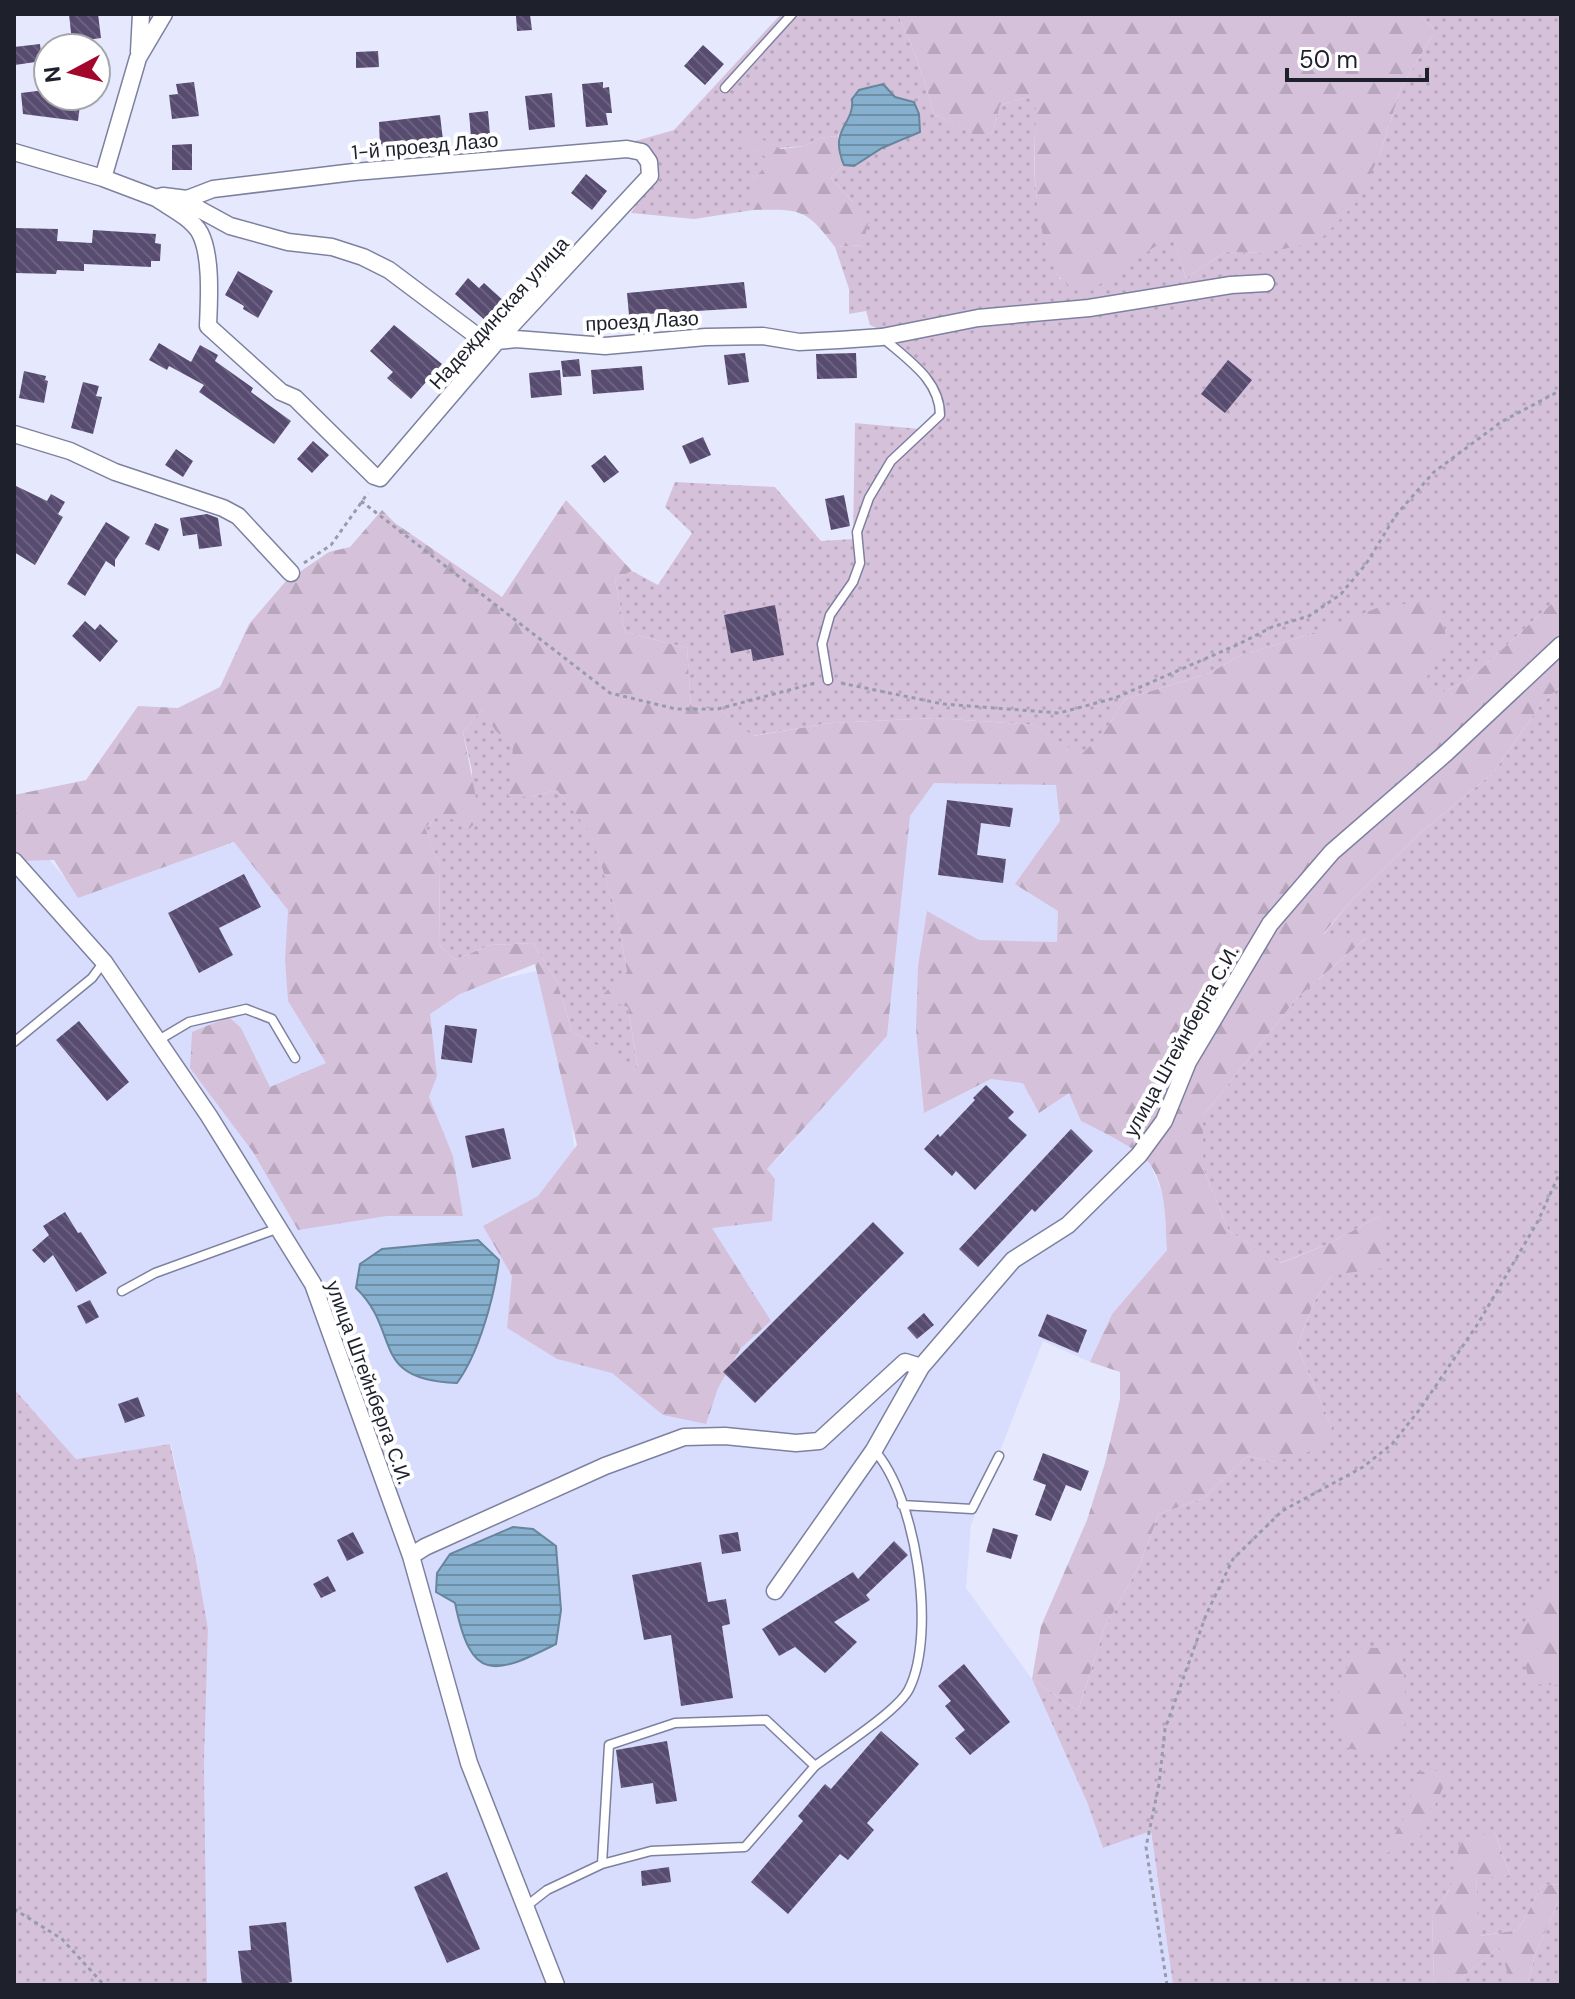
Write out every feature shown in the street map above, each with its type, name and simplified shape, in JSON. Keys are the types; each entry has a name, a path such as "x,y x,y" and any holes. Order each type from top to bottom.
{"street":[{"path":"103,178 138,58 141,14"},
{"path":"138,58 164,14"},
{"name":"1-й проезд Лазо","path":"187,199 213,189 354,172 627,149 642,152 649,162 650,176"},
{"path":"14,152 103,178 156,198 181,215 199,232 205,256 208,326 281,392 295,398 366,469 380,478"},
{"name":"Надеждинская улица","path":"380,478 497,341 650,176"},
{"path":"156,198 187,199"},
{"name":"проезд Лазо","path":"187,199 230,226 288,242 332,247 363,257 389,270 477,336 497,341 516,339 605,346 706,337 763,336 799,342 882,337 978,318 1089,308 1231,285 1266,283"},
{"path":"14,434 70,451 115,472 223,508 238,516 291,573"},
{"name":"улица Штейнберга С.И.","path":"775,1591 874,1450 921,1367 1013,1260 1068,1225 1139,1155 1164,1121 1188,1062 1270,924 1332,852 1446,753 1561,645"},
{"name":"улица Штейнберга С.И.","path":"14,861 104,962 209,1116 313,1284 411,1556 469,1763 556,1985"},
{"path":"411,1556 605,1466 684,1437 725,1436 796,1443 819,1441 905,1362 921,1367"}],"lane":[{"path":"725,88 792,14"},
{"path":"828,680 822,644 830,615 853,582 860,563 857,532 869,498 891,461 940,415 938,394 911,360 882,337"},
{"path":"14,1042 92,978 104,962"},
{"path":"156,1042 189,1022 246,1009 272,1019 295,1058"},
{"path":"122,1291 155,1273 280,1228"},
{"path":"524,1908 547,1890 602,1864 651,1851 745,1847 815,1766 889,1712 908,1690 921,1649 921,1599 911,1526 884,1461 874,1450"},
{"path":"902,1505 972,1509 999,1456"},
{"path":"602,1864 609,1745 675,1723 766,1720 815,1766"}],"path":[{"path":"361,501 610,693 676,709 718,709 828,680 943,704 1059,713 1115,698 1272,627 1309,616 1341,594 1366,564 1396,515 1434,472 1501,422 1561,390"},
{"path":"291,573 331,545 380,478"},
{"path":"1167,1985 1146,1847 1159,1784 1165,1729 1206,1615 1233,1559 1282,1511 1363,1467 1392,1444 1420,1409 1479,1322 1538,1221 1561,1170"},
{"path":"14,1909 62,1939 104,1985"}],"shaded area":[{"path":"883,84 895,97 914,102 919,114 920,132 882,148 854,166 844,165 839,143 850,115 852,99 859,90"},
{"path":"929,749 1052,773 1076,795 1150,1163 1164,1198 1167,1250 1112,1314 1090,1362 1043,1341 971,1525 966,1588 1032,1679 1087,1802 1103,1848 1151,1831 1173,1985 207,1985 204,1764 208,1629 171,1444 76,1459 14,1389 14,851 46,856 72,886 249,839 397,1002 537,971 568,1083 576,1168 648,1286 785,1151 887,1016 895,789"},
{"path":"478,1240 499,1260 484,1324 465,1371 457,1383 429,1380 410,1373 390,1351 379,1321 356,1288 360,1264 382,1249"},
{"path":"513,1527 533,1529 556,1546 561,1610 556,1644 516,1662 488,1665 477,1659 469,1647 455,1603 436,1592 437,1573 450,1554"}],"green space":[{"path":"781,14 899,14 934,114 977,136 993,132 1000,105 1028,97 1038,111 1034,153 1040,218 1060,279 1142,253 1172,234 1186,278 1225,252 1265,253 1379,157 1401,88 1435,31 1420,14 1561,14 1561,595 1469,680 1443,692 1424,680 1311,634 1239,656 1210,673 1125,699 1105,731 1081,756 1034,725 935,718 830,723 752,736 722,711 691,706 687,648 625,632 615,579 632,571 658,585 692,533 665,507 675,482 775,487 821,541 853,539 855,423 920,429 935,411 928,391 915,372 880,345 881,330 870,325 866,311 849,314 849,289 835,247 863,245 852,201 831,178 844,165 855,166 882,148 905,140 914,102 895,97 853,109 838,136 818,138 805,146 756,150 772,161 753,179 753,210 694,219 631,213 655,175 647,148 632,142 674,130"},
{"path":"899,14 1420,14 1435,31 1401,88 1379,157 1355,204 1319,241 1265,253 1225,252 1186,278 1172,235 1084,295 1059,276 1044,240 1036,195 1034,150 1037,111 1028,97 1000,105 993,132 978,137 934,114"},
{"path":"752,134 781,149 805,146 818,138 838,136 839,155 844,165 831,178 868,223 863,245 835,247 809,218 792,211 753,210 753,179 771,161 756,150 738,147"},
{"path":"566,500 632,571 615,579 625,632 687,648 691,706 722,711 753,736 830,723 935,718 1034,725 1081,755 1105,731 1125,699 1210,673 1239,656 1311,634 1382,606 1438,601 1449,650 1425,679 1443,692 1469,680 1561,595 1561,686 1542,703 1493,773 1421,832 1351,901 1323,934 1367,937 1297,998 1203,1116 1203,1168 1229,1231 1281,1263 1328,1244 1382,1215 1384,1268 1332,1275 1314,1302 1297,1346 1332,1427 1324,1447 1275,1462 1247,1456 1204,1498 1159,1514 1140,1564 1104,1629 1078,1711 1032,1679 1041,1626 1087,1520 1120,1399 1120,1372 1090,1362 1112,1314 1167,1250 1160,1184 1150,1164 1138,1152 1081,1121 1069,1093 1039,1113 1023,1083 991,1079 924,1113 916,1029 918,966 927,911 979,940 1057,942 1058,911 1015,884 1060,821 1056,785 934,783 910,816 887,1036 767,1169 775,1179 772,1221 712,1228 771,1321 741,1348 718,1388 706,1424 663,1415 612,1373 557,1359 507,1328 512,1276 483,1226 538,1196 577,1145 535,964 460,994 430,1014 437,1076 429,1097 453,1156 463,1216 387,1216 298,1230 253,1152 190,1068 192,1032 229,1017 241,1028 270,1087 326,1063 288,1001 285,960 288,910 234,842 78,898 54,860 21,861 14,853 14,795 86,780 138,706 178,708 220,687 249,624 286,581 329,552 350,547 382,510 395,523 502,597","holes":["483,709 495,730 513,747 508,796 530,797 557,790 591,834 617,914 627,972 599,998 628,1007 638,1068 572,1031 557,982 533,943 490,945 455,960 439,945 440,865 425,828 441,813 469,829 480,818 463,732"]},
{"path":"1561,686 1561,1884 1543,1885 1518,1930 1479,1936 1476,1878 1510,1875 1495,1833 1450,1889 1432,1918 1434,1980 1431,1985 1173,1985 1151,1831 1103,1848 1087,1802 1032,1679 1078,1711 1104,1629 1140,1564 1159,1514 1204,1498 1247,1456 1275,1462 1332,1427 1297,1346 1314,1302 1332,1275 1382,1215 1328,1244 1280,1263 1229,1231 1203,1168 1203,1116 1297,998 1366,938 1323,935 1351,901 1421,832 1493,773 1542,703"},
{"path":"483,709 496,730 513,747 530,797 557,790 591,833 617,914 638,1069 572,1031 557,982 533,943 490,945 455,960 439,945 440,865 425,829 441,812 469,829 472,771 463,732"},
{"path":"14,1389 76,1459 170,1444 208,1629 204,1764 207,1985 14,1985"},
{"path":"1561,1581 1561,1685 1530,1684 1519,1640 1532,1601"},
{"path":"1354,1647 1402,1649 1407,1721 1386,1755 1345,1748 1333,1710"},
{"path":"1451,1770 1419,1840 1384,1854 1406,1814 1417,1772"},
{"path":"1495,1833 1510,1875 1476,1879 1480,1936 1518,1930 1543,1885 1561,1884 1561,1896 1535,1955 1527,1985 1512,1985 1499,1947 1460,1979 1460,1985 1431,1985 1434,1980 1432,1918 1450,1889 1461,1838"},
{"path":"1561,1896 1561,1985 1527,1985 1535,1955"},
{"path":"1500,1946 1512,1985 1460,1985 1460,1979"}],"building":[{"path":"69,14 98,14 100,32 71,32"},
{"path":"530,15 532,30 517,31 516,16"},
{"path":"32,45 32,62 15,65 14,47"},
{"path":"703,45 724,64 705,85 684,66"},
{"path":"378,51 379,67 356,68 356,52"},
{"path":"194,82 199,116 172,119 169,95 178,94 176,84"},
{"path":"603,82 603,88 609,87 612,113 606,113 608,125 586,127 582,84"},
{"path":"32,92 32,112 79,112 78,121 23,114 21,93"},
{"path":"552,93 555,127 529,130 525,96"},
{"path":"488,111 490,135 471,137 469,113"},
{"path":"440,115 443,140 380,147 379,122"},
{"path":"192,144 192,170 172,170 172,145"},
{"path":"586,174 607,191 592,210 571,193"},
{"path":"14,228 58,229 57,241 92,243 93,230 156,234 155,243 161,244 160,261 151,261 151,267 84,264 84,271 14,273"},
{"path":"238,271 273,291 258,318 225,295"},
{"path":"468,278 479,288 484,283 505,302 487,322 455,294"},
{"path":"744,282 747,308 629,315 627,293"},
{"path":"394,325 442,364 411,399 387,378 393,372 370,351"},
{"path":"159,343 191,362 200,345 218,355 215,361 291,421 274,444 199,392 204,385 169,366 167,370 149,360"},
{"path":"745,353 749,382 728,385 724,355"},
{"path":"856,353 857,378 817,379 816,354"},
{"path":"579,359 581,376 563,377 561,361"},
{"path":"1228,360 1252,380 1225,413 1201,394"},
{"path":"642,366 644,390 593,394 591,370"},
{"path":"560,370 562,395 531,398 529,373"},
{"path":"24,371 46,376 44,403 19,398"},
{"path":"83,382 99,386 96,396 102,397 93,434 71,428"},
{"path":"703,437 711,455 690,464 682,446"},
{"path":"313,441 329,455 312,473 297,459"},
{"path":"176,449 193,461 183,477 165,465"},
{"path":"605,455 619,472 604,483 591,466"},
{"path":"14,485 47,501 51,494 65,502 58,514 63,517 35,565 14,552"},
{"path":"844,495 850,526 831,530 825,499"},
{"path":"207,514 218,518 222,546 199,549 197,534 183,536 180,518"},
{"path":"106,522 130,537 115,560 115,567 106,561 85,596 67,584"},
{"path":"155,523 169,529 159,551 145,544"},
{"path":"775,605 784,655 753,661 751,649 731,653 724,615"},
{"path":"85,621 95,630 100,624 118,641 100,662 72,636"},
{"path":"947,800 1013,808 1010,827 981,823 977,855 1006,859 1003,883 938,875"},
{"path":"244,874 261,907 219,928 233,955 199,973 168,913"},
{"path":"79,1021 129,1082 107,1101 56,1040"},
{"path":"445,1025 477,1029 472,1063 441,1059"},
{"path":"986,1085 1014,1112 1008,1118 1027,1135 975,1190 956,1171 952,1176 924,1149 938,1134 940,1137"},
{"path":"504,1128 511,1159 472,1168 465,1136"},
{"path":"1071,1129 1093,1151 1035,1212 1032,1209 978,1267 959,1249"},
{"path":"65,1212 107,1273 76,1292 53,1255 44,1263 32,1250 49,1235 43,1226"},
{"path":"873,1222 904,1253 755,1403 723,1372"},
{"path":"90,1300 99,1317 86,1324 77,1306"},
{"path":"924,1313 934,1325 917,1339 907,1328"},
{"path":"1047,1314 1087,1330 1078,1353 1038,1336"},
{"path":"138,1397 145,1416 125,1423 118,1404"},
{"path":"1043,1453 1089,1471 1081,1491 1066,1485 1051,1521 1035,1515 1046,1485 1033,1480"},
{"path":"993,1528 1018,1535 1011,1559 986,1552"},
{"path":"353,1532 364,1553 347,1561 337,1540"},
{"path":"738,1532 741,1551 722,1554 719,1535"},
{"path":"894,1541 908,1555 866,1595 870,1600 834,1622 857,1642 825,1673 795,1647 779,1656 762,1629 853,1572 858,1579"},
{"path":"701,1562 708,1602 726,1599 730,1624 722,1626 733,1698 681,1706 671,1635 644,1640 632,1575"},
{"path":"328,1576 336,1591 321,1598 313,1584"},
{"path":"964,1664 1010,1722 970,1755 955,1738 965,1730 945,1706 951,1701 938,1686"},
{"path":"881,1731 919,1764 867,1823 874,1830 848,1860 840,1854 788,1914 751,1882 803,1821 798,1816 825,1784 831,1789"},
{"path":"667,1741 677,1801 656,1804 653,1783 621,1788 616,1750"},
{"path":"669,1867 671,1882 642,1886 641,1871"},
{"path":"447,1872 480,1949 447,1963 414,1887"},
{"path":"286,1922 292,1982 242,1985 238,1951 251,1950 249,1926"}]}
